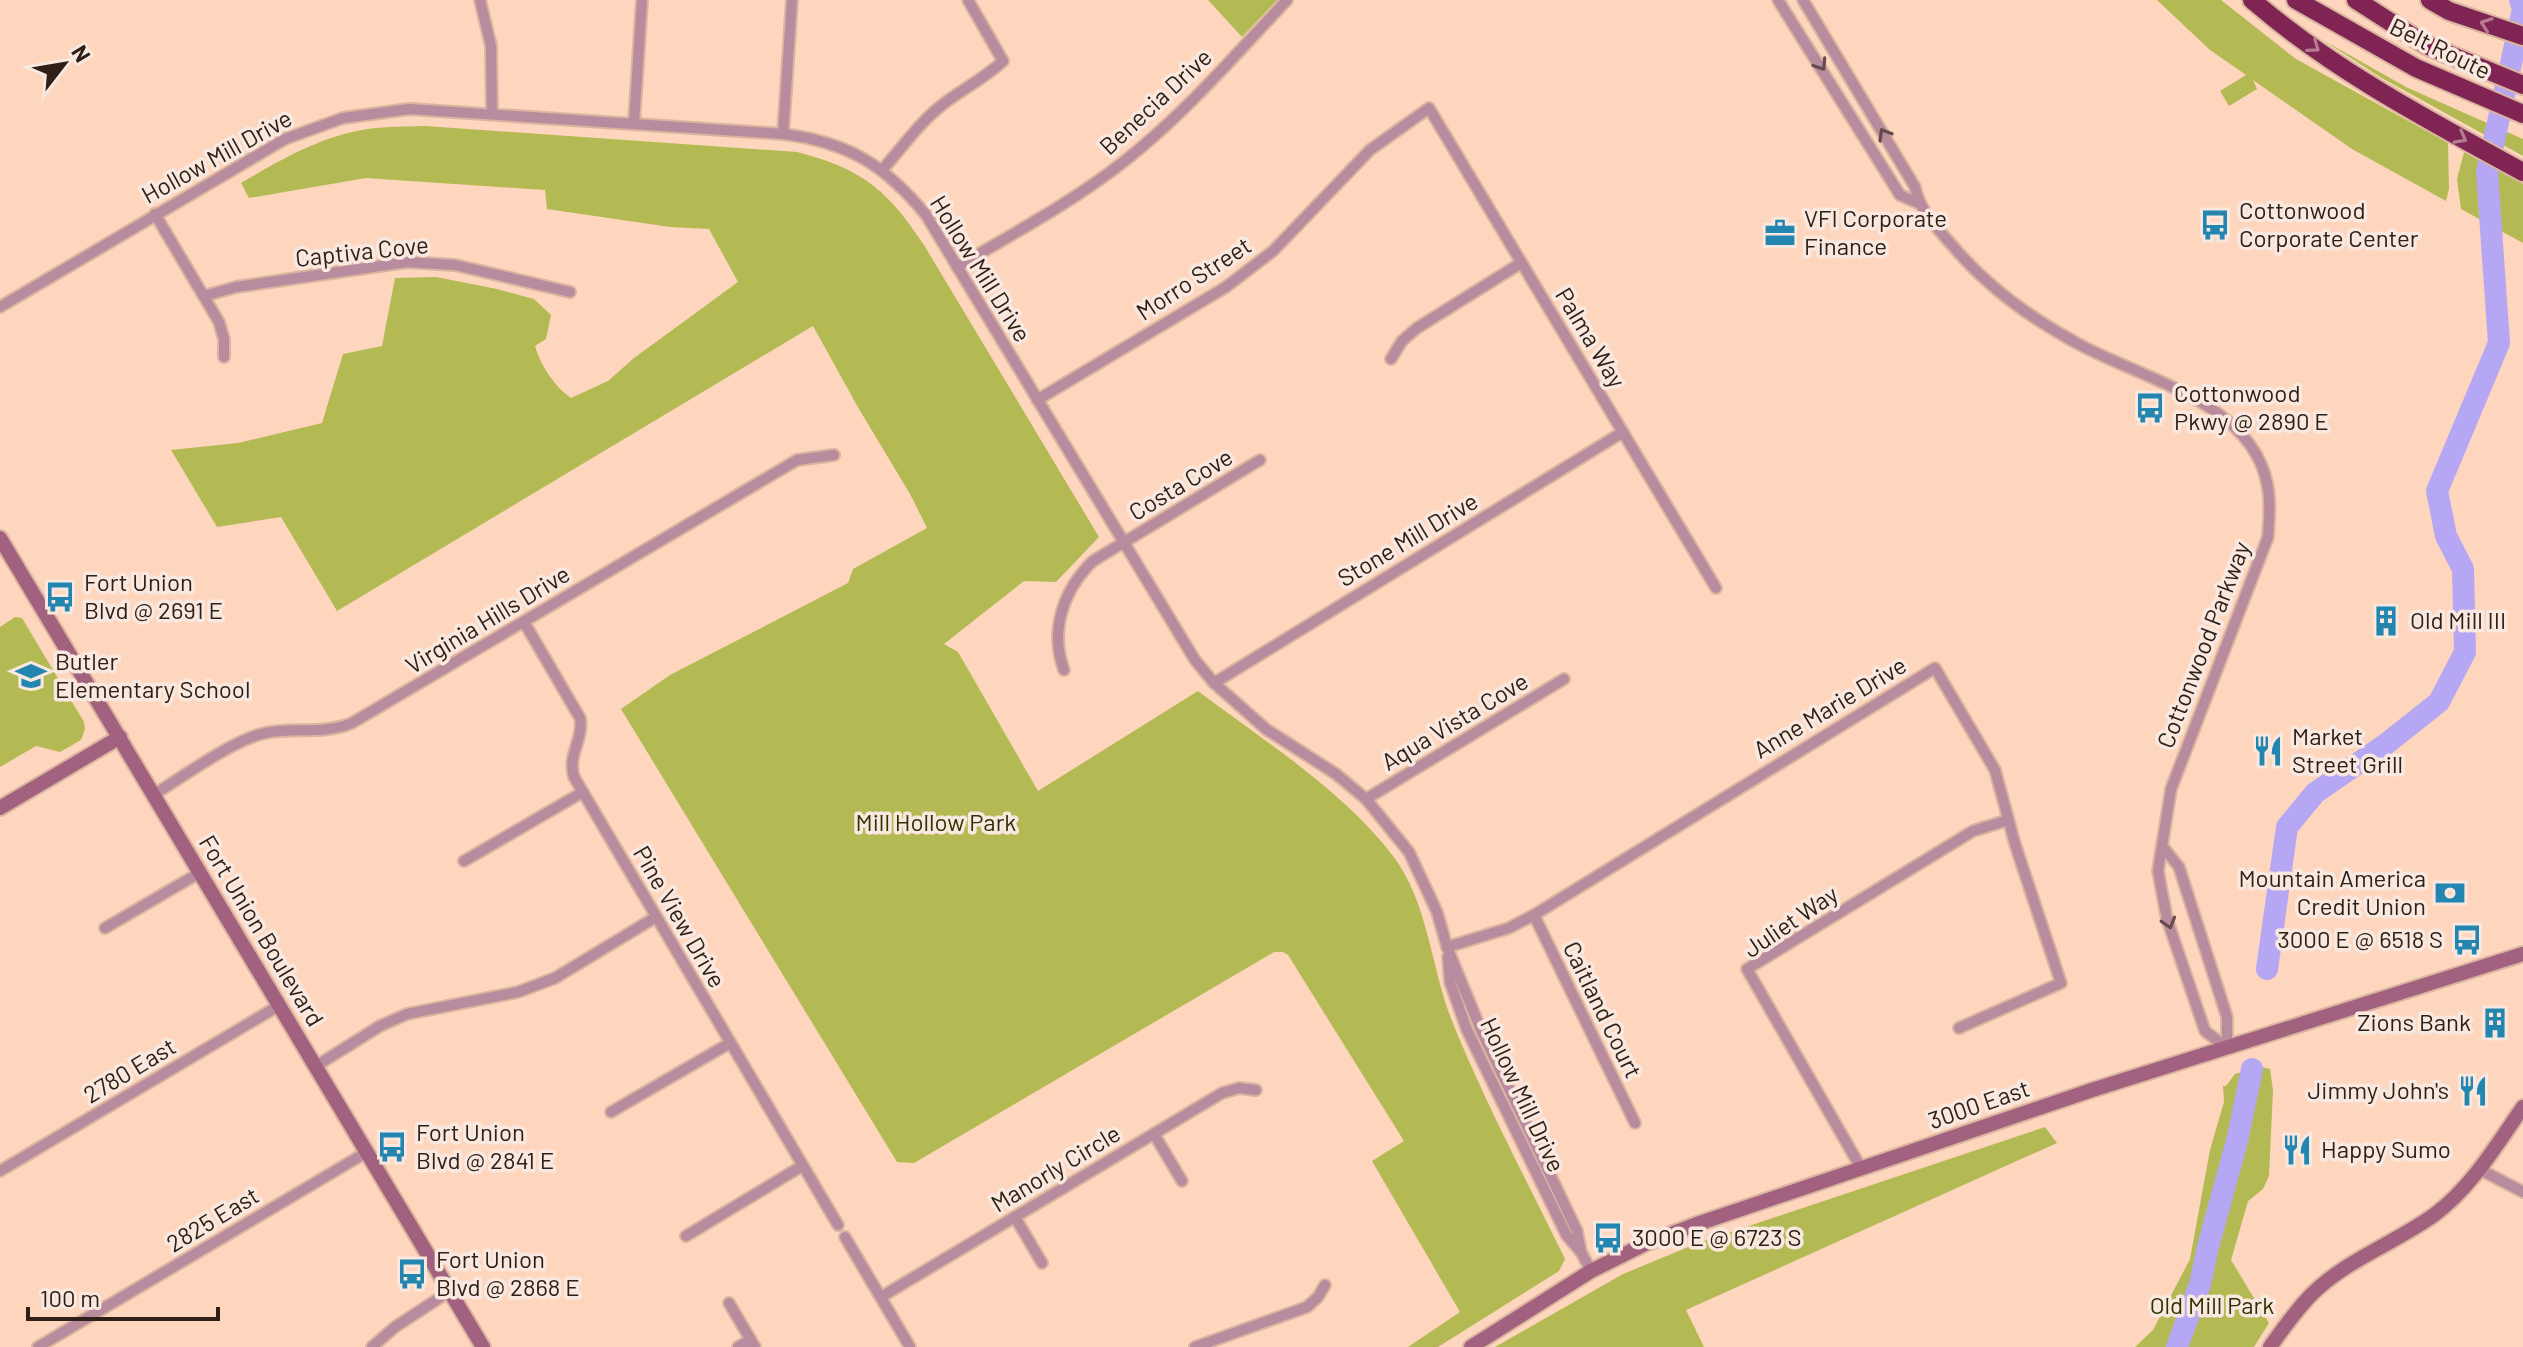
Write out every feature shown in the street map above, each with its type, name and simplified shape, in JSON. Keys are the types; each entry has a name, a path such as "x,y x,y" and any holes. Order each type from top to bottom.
{"highway":[{"path":"2252,0 2275,21 2400,104 2523,172"},
{"name":"Belt Route","path":"2296,0 2416,68 2523,114"},
{"name":"Belt Route","path":"2356,0 2426,45 2523,85"},
{"path":"2430,0 2449,11 2523,36"}],"main road":[{"name":"Fort Union Boulevard","path":"0,538 483,1347"},
{"path":"0,808 120,737"},
{"name":"3000 East","path":"1471,1347 1591,1271 1664,1236 1861,1168 2523,954"},
{"path":"2270,1347 2290,1318 2313,1293 2338,1273 2437,1213 2479,1169 2523,1107"}],"street":[{"path":"480,0 491,46 492,114"},
{"path":"634,123 642,0"},
{"path":"783,134 792,0"},
{"path":"882,170 929,116 987,76 1003,61 968,0"},
{"name":"Benecia Drive","path":"957,267 1100,180 1146,144 1287,0"},
{"name":"Cottonwood Parkway","path":"1778,0 1900,195 1918,203 1970,264 2035,318 2086,348 2221,413 2242,434 2257,457 2267,481 2270,509 2268,537 2175,777 2158,871 2167,919 2205,1031 2227,1048"},
{"name":"Cottonwood Parkway","path":"1803,0 1915,187 1918,203"},
{"name":"Palma Way","path":"1429,108 1716,588"},
{"name":"Morro Street","path":"1037,400 1253,268 1370,150 1429,108"},
{"name":"Hollow Mill Drive","path":"0,307 285,139 327,122 376,111 409,109 783,134 826,141 864,158 906,191 926,215 1174,629 1214,683 1266,729 1336,774 1366,799 1393,830 1422,876 1489,1050 1577,1231 1581,1252 1591,1271"},
{"path":"155,214 219,322 224,339 224,357"},
{"name":"Captiva Cove","path":"204,296 236,287 407,262 455,265 570,292"},
{"path":"1391,359 1402,341 1417,328 1521,263"},
{"name":"Stone Mill Drive","path":"1214,683 1623,432"},
{"name":"Virginia Hills Drive","path":"155,794 261,734 324,731 352,723 797,460 834,455"},
{"name":"Costa Cove","path":"1064,670 1057,653 1056,636 1068,592 1078,575 1093,561 1260,460"},
{"name":"Pine View Drive","path":"524,622 580,718 582,726 571,768 583,792 838,1225"},
{"name":"Anne Marie Drive","path":"1447,947 1499,932 1534,915 1935,668 1995,770 2061,983 1959,1028"},
{"name":"Aqua Vista Cove","path":"1366,799 1564,679"},
{"path":"464,861 583,792"},
{"name":"Juliet Way","path":"1861,1168 1747,969 1973,831 2008,820"},
{"path":"2163,847 2179,867 2227,1017 2227,1048"},
{"path":"105,928 201,872"},
{"name":"Caitland Court","path":"1534,915 1635,1123"},
{"path":"316,1066 380,1026 407,1014 518,992 555,978 656,917"},
{"name":"2780 East","path":"0,1171 280,1005"},
{"path":"611,1112 730,1043"},
{"name":"Manorly Circle","path":"881,1297 1222,1093 1239,1088 1256,1090"},
{"path":"1154,1134 1182,1181"},
{"name":"2825 East","path":"38,1347 367,1152"},
{"path":"686,1236 802,1166"},
{"path":"2479,1169 2523,1192"},
{"path":"1015,1217 1042,1263"},
{"path":"845,1237 910,1347"},
{"path":"1195,1347 1307,1307 1325,1285"},
{"path":"372,1347 395,1327 450,1291"},
{"path":"729,1303 753,1343 738,1347"}],"green space":[{"path":"1208,0 1277,0 1242,37"},
{"path":"2157,0 2221,0 2296,59 2448,143 2449,189 2446,201 2352,149 2253,80 2257,89 2229,106 2220,91 2246,75 2210,50"},
{"path":"2323,40 2406,87 2523,139 2523,156 2380,77"},
{"name":"Mill Hollow Park","path":"425,126 797,152 856,174 885,195 924,245 1099,537 1056,582 1024,581 944,644 958,652 1038,791 1198,691 1302,768 1351,809 1393,856 1414,892 1450,1016 1565,1259 1559,1271 1438,1347 1408,1347 1460,1312 1372,1161 1404,1141 1288,955 1283,952 1274,952 914,1163 897,1162 621,709 670,675 848,583 853,569 927,528 813,326 337,611 281,517 217,527 171,450 238,443 322,423 343,354 382,346 395,278 436,277 534,299 551,315 546,339 535,346 554,382 571,398 608,381 634,358 738,282 709,229 670,227 547,209 545,190 366,178 249,198 241,183 287,157 334,137 375,128"},
{"path":"2464,152 2523,184 2523,243 2461,209 2457,179"},
{"name":"Butler Elementary School","path":"15,617 22,618 84,722 85,729 81,740 60,752 36,746 0,767 0,627"},
{"name":"Old Mill Park","path":"2261,1067 2270,1069 2273,1090 2269,1176 2263,1189 2248,1201 2231,1260 2269,1323 2254,1347 2135,1347 2153,1330 2190,1259 2210,1150 2224,1102 2223,1086 2235,1074"},
{"path":"2045,1127 2057,1143 1686,1310 1704,1347 1495,1347 1623,1274 1698,1243"}],"waterway":[{"path":"2267,969 2287,827 2315,793 2386,744 2439,702 2465,652 2463,569 2446,536 2437,491 2499,343 2487,172 2523,9 2520,0"},
{"path":"2177,1347 2200,1284 2252,1069"}],"place":[{"name":"Cottonwood Corporate Center","path":"2215,225"},
{"name":"VFI Corporate Finance","path":"1780,233"},
{"name":"Cottonwood Pkwy @ 2890 E","path":"2150,408"},
{"name":"Fort Union Blvd @ 2691 E","path":"60,597"},
{"name":"Old Mill III","path":"2386,621"},
{"name":"Butler Elementary School","path":"31,676"},
{"name":"Market Street Grill","path":"2268,751"},
{"name":"Mountain America Credit Union","path":"2450,893"},
{"name":"3000 E @ 6518 S","path":"2467,940"},
{"name":"Zions Bank","path":"2495,1023"},
{"name":"Jimmy John's","path":"2473,1091"},
{"name":"Fort Union Blvd @ 2841 E","path":"392,1147"},
{"name":"Happy Sumo","path":"2297,1150"},
{"name":"3000 E @ 6723 S","path":"1608,1238"},
{"name":"Fort Union Blvd @ 2868 E","path":"412,1274"}]}
